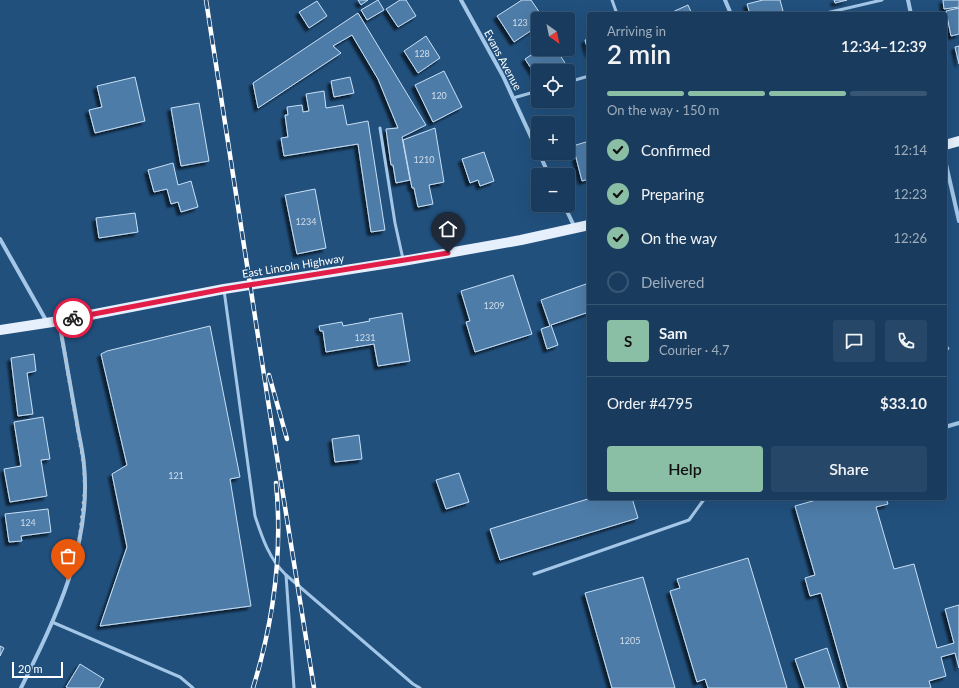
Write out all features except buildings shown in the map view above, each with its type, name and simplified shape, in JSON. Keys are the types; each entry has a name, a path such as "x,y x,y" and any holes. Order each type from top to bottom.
{"main road":[{"path":"947,144 959,141"},
{"name":"East Lincoln Highway","path":"0,330 59,321 224,289 403,261 521,240 587,225"}],"street":[{"name":"Evans Avenue","path":"461,0 503,76 531,137"},
{"path":"725,0 730,12"},
{"path":"908,0 911,12"},
{"path":"947,169 959,221"},
{"path":"567,212 575,228"},
{"path":"0,239 47,323"},
{"path":"21,688 65,593 79,544 85,490 84,465 59,321"},
{"path":"947,426 959,423"}],"lane":[{"path":"612,0 616,12"},
{"path":"831,12 882,0"},
{"path":"575,80 587,77"},
{"path":"513,98 531,93"},
{"path":"380,128 395,223 403,261"},
{"path":"224,289 254,516 264,542 277,567 413,684 420,688"},
{"path":"534,574 689,520 704,500"},
{"path":"286,575 294,688"},
{"path":"52,622 180,677 193,688"}],"railway":[{"path":"206,0 314,688"},
{"path":"269,375 287,439"},
{"path":"253,688 266,637 275,587 278,535 276,483"}],"way so far":[{"path":"68,580 79,544 85,490 84,465 59,321 73,318"}],"route":[{"path":"73,318 224,289 448,253"}]}
